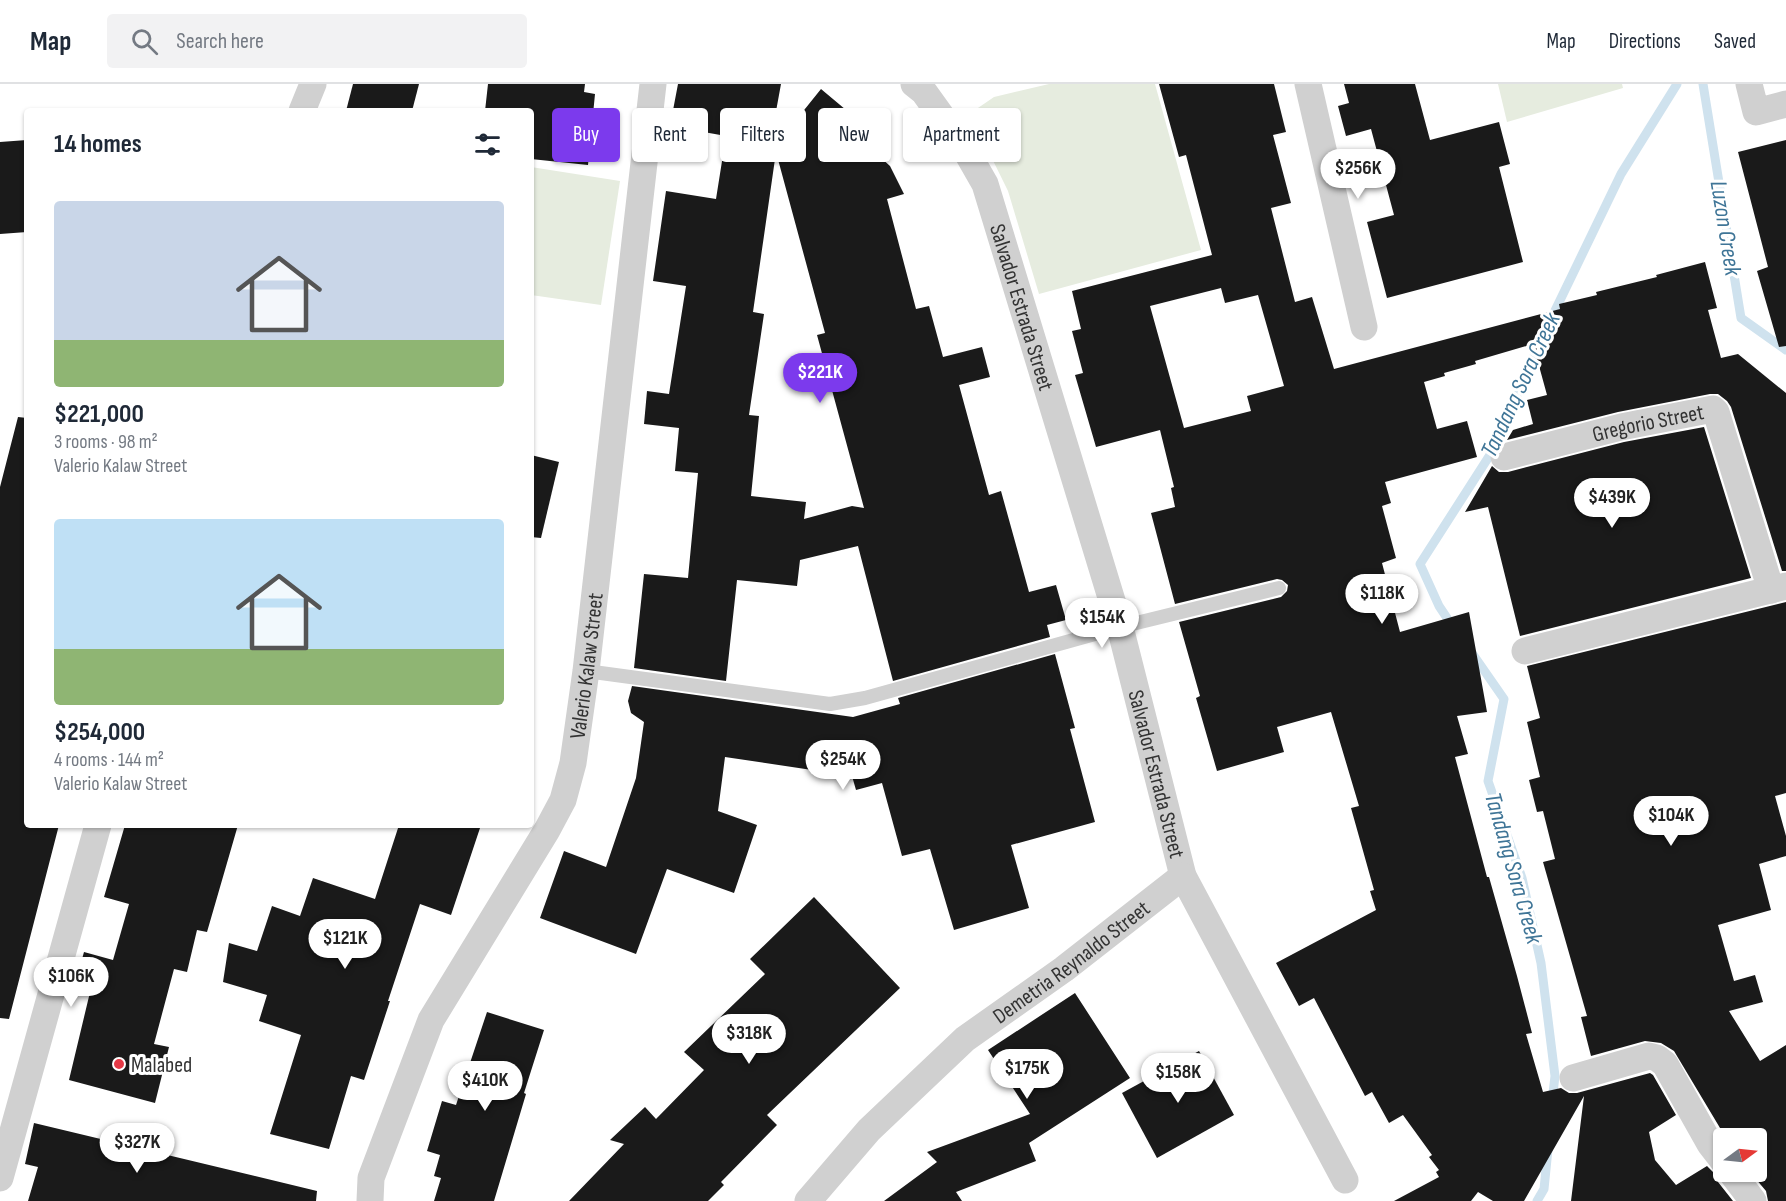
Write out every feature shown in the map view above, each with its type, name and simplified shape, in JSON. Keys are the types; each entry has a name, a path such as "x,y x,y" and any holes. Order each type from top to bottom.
{"street":[{"path":"303,108 314,84"},
{"name":"Valerio Kalaw Street","path":"370,1201 371,1178 431,1020 547,830 563,800 573,763 586,671 653,84"},
{"path":"1308,84 1364,327"},
{"path":"1749,84 1756,112 1786,104"},
{"name":"Salvador Estrada Street","path":"925,87 985,184 1120,627 1183,876 1345,1180"},
{"name":"Gregorio Street","path":"1504,457 1621,427 1713,409 1781,592"},
{"path":"1525,651 1781,592"},
{"path":"0,1178 97,828"},
{"name":"Demetria Reynaldo Street","path":"808,1201 869,1130 965,1039 1064,969 1183,876"},
{"path":"1573,1078 1649,1056 1657,1058 1665,1065 1713,1148"},
{"path":"1739,1182 1753,1201"}],"lane":[{"path":"586,671 830,704 865,698 1120,627 1279,588"}],"shaded area":[{"path":"1049,84 1155,84 1201,250 1039,294 1008,191 994,162 1021,162 1021,108 978,108 994,97"},
{"path":"1498,84 1622,84 1623,88 1507,122"},
{"path":"534,167 620,181 601,305 534,295"}],"building":[{"path":"353,84 419,84 413,108 347,108"},
{"path":"488,84 585,84 584,92 595,94 594,108 552,108 552,161 534,159 534,108 485,108"},
{"path":"678,84 781,84 777,108 720,108 720,135 708,133 708,108 673,108"},
{"path":"1159,84 1274,84 1286,132 1273,135 1291,203 1271,208 1295,302 1312,297 1334,369 1560,309 1559,304 1597,295 1596,292 1705,262 1717,308 1708,310 1721,358 1738,354 1786,393 1786,571 1782,571 1731,407 1718,394 1618,412 1507,440 1513,430 1533,424 1527,400 1547,395 1533,344 1475,361 1476,364 1444,373 1445,376 1424,382 1437,429 1467,421 1477,457 1385,482 1391,503 1382,506 1396,558 1382,563 1400,632 1469,612 1487,712 1457,716 1468,754 1455,757 1532,1033 1526,1034 1543,1092 1561,1088 1569,1093 1577,1093 1650,1073 1676,1115 1649,1132 1655,1160 1676,1185 1707,1166 1713,1172 1713,1182 1718,1182 1733,1201 1571,1201 1584,1096 1524,1201 1493,1201 1478,1192 1471,1201 1394,1201 1439,1177 1436,1172 1439,1170 1429,1157 1432,1155 1403,1115 1389,1123 1372,1092 1365,1096 1314,998 1299,1006 1276,963 1376,910 1370,891 1374,890 1351,808 1359,806 1331,712 1277,727 1284,752 1217,771 1196,698 1200,696 1179,622 1281,597 1287,591 1288,585 1277,579 1175,604 1151,513 1175,507 1171,488 1174,487 1160,430 1096,447 1075,375 1083,373 1072,331 1081,329 1072,291 1212,255 1186,155 1179,157","holes":["1221,288 1225,303 1258,295 1284,386 1247,396 1251,411 1184,428 1150,306"]},
{"path":"1344,84 1415,84 1430,140 1499,122 1510,164 1499,167 1523,262 1387,298 1367,222 1394,215 1371,129 1346,136 1338,106 1349,103"},
{"path":"821,89 844,108 818,108 818,162 886,162 890,166 904,194 887,199 916,309 929,306 943,357 982,347 990,377 959,385 989,495 1001,491 1029,592 1056,585 1066,620 1047,625 1050,637 893,681 858,546 800,560 797,586 737,580 726,681 634,668 644,574 688,578 698,473 675,471 679,428 644,424 647,391 669,394 686,286 653,281 666,191 716,199 722,162 775,162 753,312 764,314 749,415 759,416 751,496 806,502 804,519 852,506 864,508 817,335 825,333 779,162 806,162 806,108"},
{"path":"24,140 24,232 0,234 0,142"},
{"path":"1786,140 1786,346 1779,347 1757,271 1768,267 1738,152"},
{"path":"560,162 588,162 588,165"},
{"path":"18,417 24,418 24,828 58,828 9,1019 0,1018 0,487"},
{"path":"1704,427 1751,578 1520,636 1488,507 1465,512 1492,466 1499,472 1508,472 1624,442"},
{"path":"534,456 559,462 541,538 534,537"},
{"path":"1786,602 1786,793 1775,796 1786,836 1786,856 1759,864 1771,910 1718,925 1734,981 1755,975 1763,1002 1729,1011 1760,1061 1786,1045 1786,1201 1768,1201 1766,1191 1758,1182 1767,1182 1767,1128 1720,1128 1674,1051 1661,1043 1645,1041 1591,1056 1581,1017 1587,1016 1543,862 1555,859 1543,811 1537,812 1529,780 1540,777 1527,722 1540,718 1527,666"},
{"path":"1055,654 1075,728 1070,729 1095,822 1011,845 1029,908 954,930 930,849 902,856 882,783 856,790 852,776 725,757 718,811 757,825 734,893 667,869 636,954 540,918 564,851 606,867 636,778 644,722 631,713 628,701 632,686 853,717 900,704 898,698"},
{"path":"124,828 237,828 207,932 197,930 187,972 174,969 154,1044 169,1047 155,1103 69,1080 91,988 75,984 84,952 113,960 129,904 104,897"},
{"path":"398,828 480,828 451,915 420,904 364,1080 351,1076 329,1149 270,1134 301,1035 259,1021 267,995 223,982 229,943 257,951 272,906 300,916 313,878 375,899"},
{"path":"814,897 900,988 767,1115 777,1125 721,1182 724,1185 708,1201 569,1201 624,1144 610,1140 645,1107 656,1119 704,1070 684,1052 765,974 750,959"},
{"path":"1075,993 1130,1078 1029,1143 1036,1161 956,1192 962,1201 884,1201 937,1162 927,1152 1030,1114 988,1050"},
{"path":"487,1012 544,1030 494,1201 434,1201 441,1178 434,1176 440,1155 427,1151 442,1101 456,1105"},
{"path":"1199,1051 1234,1115 1157,1158 1122,1093"},
{"path":"34,1123 317,1191 316,1201 28,1201 38,1167 25,1164"}],"waterway":[{"name":"Tandang Sora Creek","path":"1550,321 1621,174 1677,84"},
{"name":"Luzon Creek","path":"1703,84 1741,318 1786,350"},
{"name":"Tandang Sora Creek","path":"1453,627 1439,606 1420,564 1497,444 1540,342"},
{"name":"Tandang Sora Creek","path":"1472,653 1504,699 1488,781 1522,878 1541,963 1555,1076 1552,1102"},
{"name":"Tandang Sora Creek","path":"1537,1201 1544,1189 1548,1149"}],"place":[{"name":"Malabed","path":"119,1064"}]}
